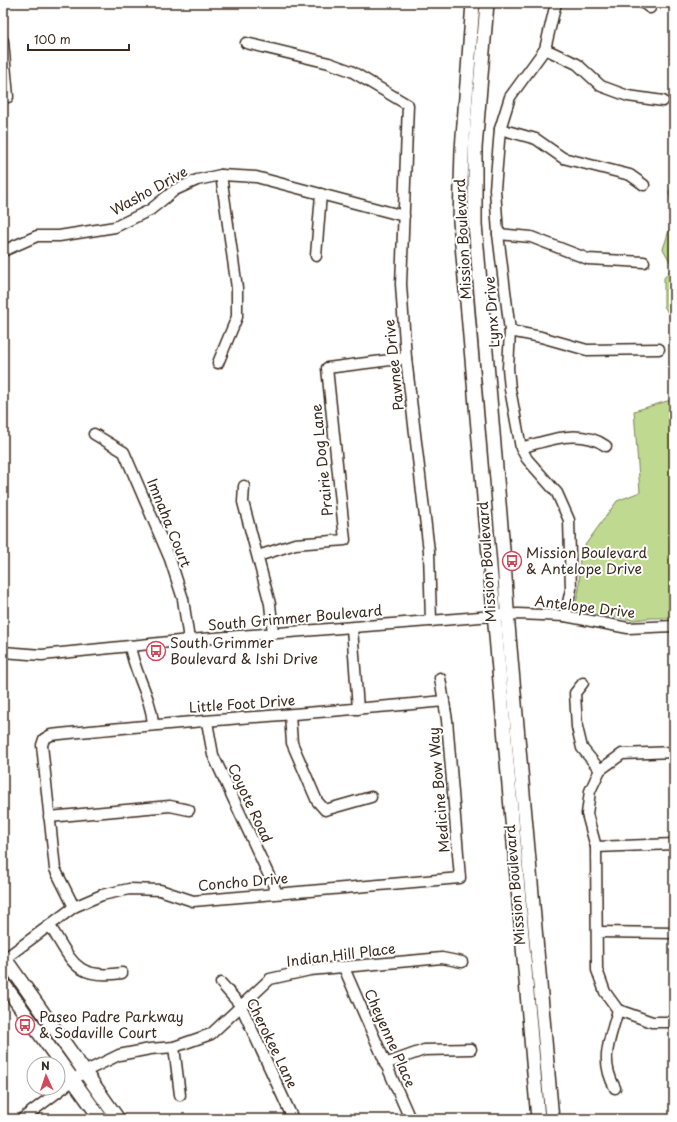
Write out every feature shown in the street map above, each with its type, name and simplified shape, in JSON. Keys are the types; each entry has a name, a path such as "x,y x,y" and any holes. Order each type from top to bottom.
{"main road":[{"name":"Mission Boulevard","path":"473,3 462,150 460,222 538,1119"},
{"name":"Mission Boulevard","path":"487,3 475,148 475,224 504,553 507,616 552,1119"},
{"path":"4,958 118,1119"},
{"path":"3,983 101,1119"}],"street":[{"name":"Lynx Drive","path":"556,3 545,49 510,97 500,129 495,189 498,234 510,331 508,368 510,389 521,448 527,459 557,493 569,520 571,589 566,616"},
{"path":"3,41 8,97"},
{"name":"Pawnee Drive","path":"246,43 329,63 350,71 408,106 400,284 406,358 430,551 431,621"},
{"path":"545,49 577,64 601,86 628,96 663,101"},
{"path":"500,129 536,139 563,158 630,174 644,185"},
{"path":"218,363 237,317 237,288 221,175"},
{"name":"Washo Drive","path":"3,251 37,236 59,236 115,227 150,210 175,190 197,180 221,175 256,177 404,216"},
{"path":"316,256 321,194"},
{"path":"498,234 531,237 588,258 644,262"},
{"path":"510,331 541,336 587,350 659,349"},
{"name":"Prairie Dog Lane","path":"258,556 295,544 345,540 326,368 406,358"},
{"name":"Imnaha Court","path":"94,434 124,452 170,559 183,600 189,640"},
{"path":"521,448 559,436 596,439 606,446"},
{"path":"244,486 243,502 270,604 273,633"},
{"name":"Antelope Drive","path":"494,617 518,614 566,616 628,628 674,626"},
{"name":"South Grimmer Boulevard","path":"3,652 42,655 189,640 494,617"},
{"path":"352,628 358,709"},
{"path":"130,646 134,664 150,701 153,724"},
{"name":"Medicine Bow Way","path":"440,678 447,720 460,878"},
{"path":"582,682 575,693 577,727 582,748 600,770"},
{"name":"Little Foot Drive","path":"49,817 42,745 44,739 51,735 153,724 207,722 444,701"},
{"path":"290,715 292,743 317,801 325,810 371,797"},
{"name":"Coyote Road","path":"207,722 213,755 276,893"},
{"path":"674,752 622,754 600,770 590,791 587,814 596,847 597,970 605,992 618,1010 652,1022 674,1022"},
{"path":"74,907 55,870 49,817 170,806 189,810"},
{"path":"596,847 674,844"},
{"name":"Concho Drive","path":"4,958 50,926 74,907 102,895 129,889 160,890 193,901 460,878"},
{"path":"50,926 72,961 80,968 90,974 97,975 122,973"},
{"path":"597,932 674,933"},
{"name":"Indian Hill Place","path":"22,1119 84,1072 119,1055 150,1049 174,1048 212,1034 270,979 310,970 442,958 462,962"},
{"name":"Cheyenne Place","path":"344,968 410,1119"},
{"name":"Cherokee Lane","path":"221,983 241,1006 293,1119"},
{"path":"615,1088 609,1078 605,1057 618,1010"},
{"path":"174,1048 180,1095"},
{"path":"385,1064 424,1050 471,1049"}],"green space":[{"path":"674,183 674,215 669,192"},
{"path":"674,215 674,323 664,306 664,278 673,267 663,249"},
{"path":"674,399 674,618 634,620 581,612 575,607 579,589 580,552 617,501 640,492 634,411"}],"place":[{"name":"Mission Boulevard & Antelope Drive","path":"512,561"},
{"name":"South Grimmer Boulevard & Ishi Drive","path":"156,651"},
{"name":"Paseo Padre Parkway & Sodaville Court","path":"25,1025"}]}
